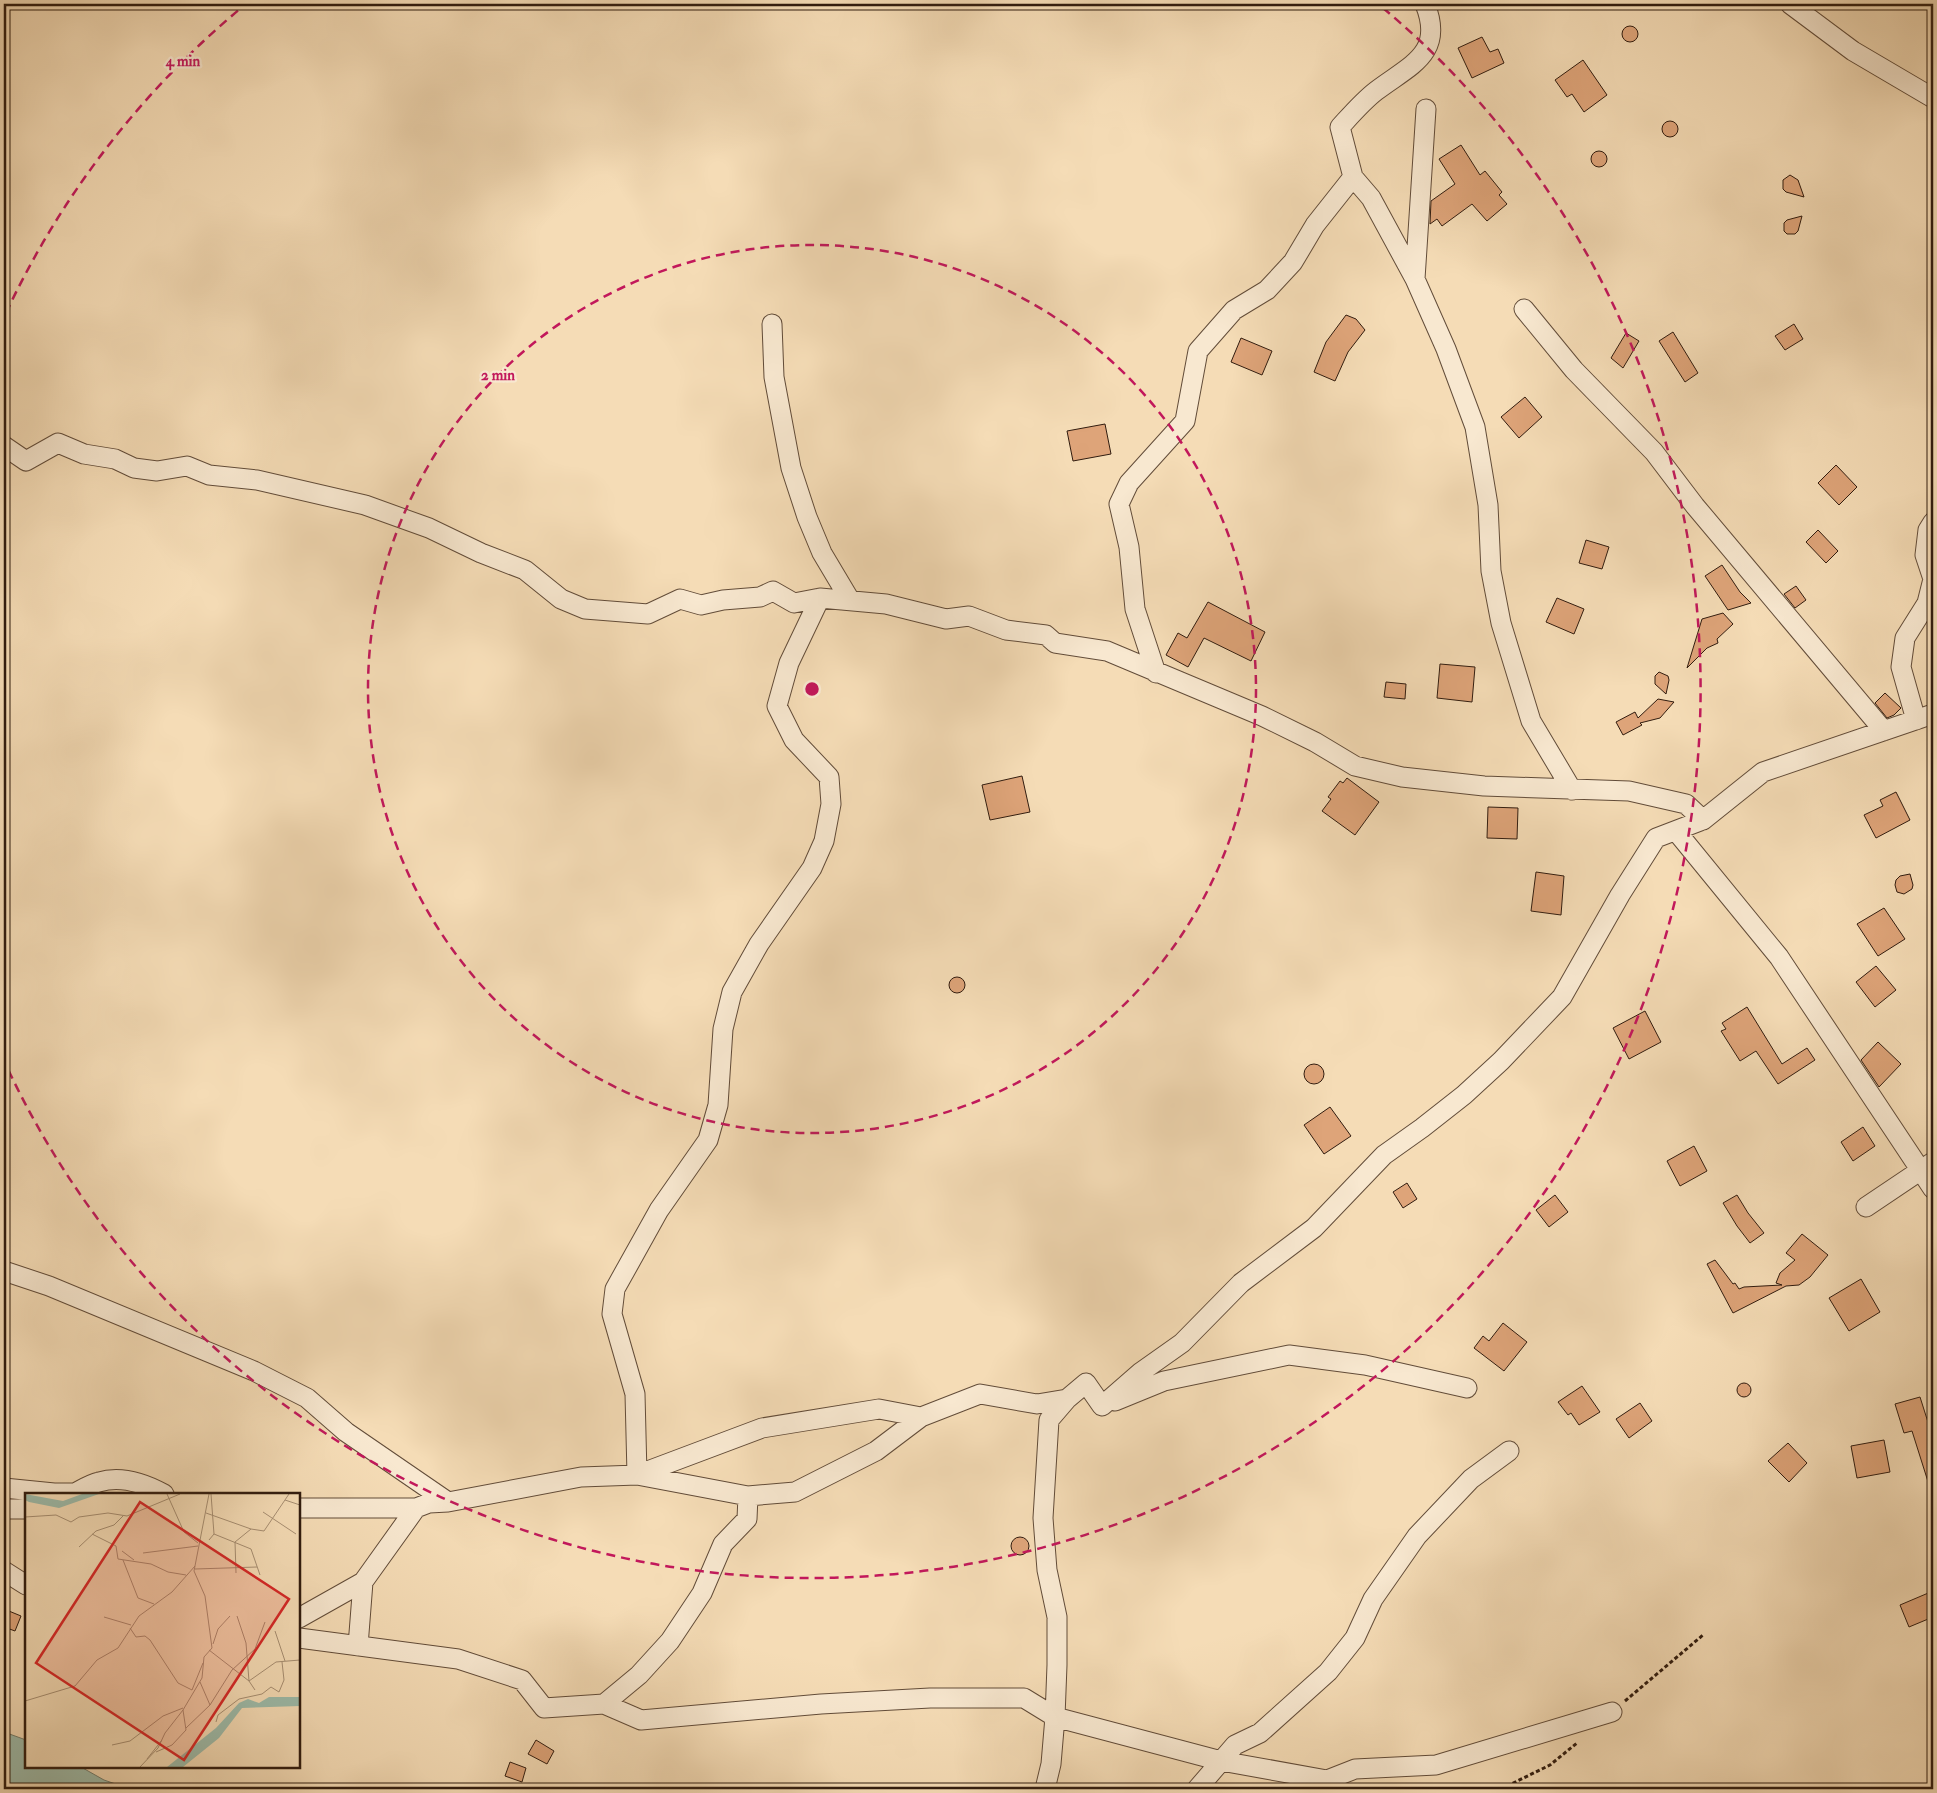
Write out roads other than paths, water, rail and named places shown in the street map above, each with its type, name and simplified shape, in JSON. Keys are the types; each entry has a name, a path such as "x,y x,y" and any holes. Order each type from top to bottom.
{"street":[{"path":"1425,4 1432,39 1424,55 1373,92 1340,127 1352,177 1371,198 1415,279 1446,349 1475,427 1488,505 1491,571 1502,623 1531,721 1572,790"},
{"path":"1790,4 1853,51 1933,98"},
{"path":"1415,279 1426,110"},
{"path":"1156,673 1135,609 1129,546 1119,504 1129,483 1185,420 1198,351 1234,310 1267,290 1292,262 1315,225 1352,177"},
{"path":"1524,308 1574,370 1654,452 1695,506 1884,731"},
{"path":"772,324 774,376 791,468 807,517 822,553 850,600"},
{"path":"4,446 26,461 58,444 84,454 115,459 134,468 157,471 187,466 209,475 257,480 365,506 429,528 481,553 525,570 561,599 585,609 648,614 680,599 701,605 723,600 760,597 773,591 794,603 820,598 850,600 886,604 946,619 969,616 1006,630 1046,635 1055,643 1106,650 1156,673 1262,716 1315,742 1355,766 1402,777 1484,786 1629,791 1686,804 1703,820"},
{"path":"1102,1406 1141,1372 1182,1343 1241,1283 1314,1228 1384,1155 1464,1095 1501,1061 1562,997 1620,895 1656,838 1703,820 1763,772 1924,717 1901,667 1904,638 1927,603 1933,579 1925,555 1928,530 1933,522"},
{"path":"637,1475 635,1394 612,1314 615,1289 658,1210 708,1140 718,1105 723,1029 732,992 759,944 812,868 824,841 830,804 829,778 794,740 777,706 790,663 820,598"},
{"path":"1676,831 1779,957 1927,1166 1933,1189"},
{"path":"1866,1207 1927,1166"},
{"path":"4,1271 49,1286 245,1368 307,1398 346,1432 448,1502"},
{"path":"1102,1406 1164,1381 1289,1355 1365,1365 1467,1388"},
{"path":"1045,1789 1051,1764 1056,1717 1056,1617 1048,1570 1043,1518 1049,1420 1066,1399 1086,1383 1102,1406"},
{"path":"300,1508 416,1508 429,1503 448,1502 581,1477 637,1475 748,1496 794,1492 876,1451 921,1417 980,1394 1036,1404 1066,1399"},
{"path":"637,1475 762,1428 879,1409 921,1417"},
{"path":"1197,1789 1235,1745 1260,1733 1328,1672 1355,1638 1373,1600 1417,1536 1471,1479 1508,1450"},
{"path":"77,1493 98,1482 121,1479 151,1487 162,1493"},
{"path":"4,1488 54,1493"},
{"path":"604,1704 639,1675 670,1641 702,1594 723,1544 747,1519 748,1496"},
{"path":"4,1508 25,1510"},
{"path":"300,1617 363,1582 416,1508"},
{"path":"4,1571 25,1583"},
{"path":"358,1646 363,1582"},
{"path":"300,1638 458,1659 522,1680 544,1708 604,1704 641,1720 831,1704 930,1698 1024,1698 1056,1717 1221,1761 1327,1780 1355,1769 1436,1765 1612,1712"}]}
